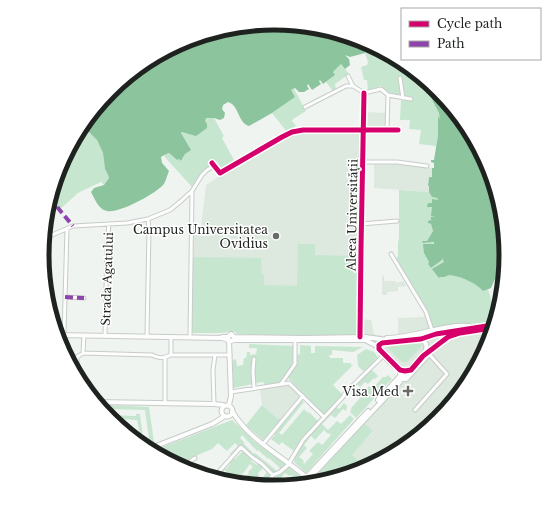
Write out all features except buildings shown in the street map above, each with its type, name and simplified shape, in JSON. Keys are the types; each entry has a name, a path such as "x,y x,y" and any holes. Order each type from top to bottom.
{"main road":[{"path":"378,347 382,343 421,339 436,334 489,325"},
{"path":"63,334 222,338 372,337 403,336 462,326 474,327"},
{"path":"307,479 402,379 405,374 435,346 452,336 488,329"},
{"path":"64,334 190,336 295,341 365,340 376,344 383,356 400,370 411,370"},
{"path":"372,337 394,341"},
{"path":"231,338 231,392 229,405 236,419 263,444 290,463 305,479"},
{"path":"421,339 424,340 426,344 423,356"},
{"path":"402,379 406,379 408,377 435,346"},
{"path":"307,479 400,376 400,370"},
{"path":"103,402 214,404 223,408 227,416 236,419"},
{"path":"223,408 229,405"},
{"path":"155,447 212,424 231,414 232,411"}],"street":[{"path":"348,76 353,86 364,93 378,88 388,95 411,99"},
{"path":"400,78 403,98"},
{"path":"305,108 346,86 353,86"},
{"name":"Aleea Universității","path":"360,337 364,93"},
{"path":"387,130 388,95"},
{"path":"50,236 79,225 127,223 148,219 170,210 192,191 202,175 213,165 220,172 292,132 303,130 398,130"},
{"path":"363,162 398,162 427,166"},
{"path":"190,336 192,191"},
{"path":"147,336 148,219"},
{"path":"361,224 397,221"},
{"name":"Strada Agatului","path":"105,334 106,245 109,224"},
{"path":"64,334 67,229"},
{"path":"391,254 426,312 432,330"},
{"path":"64,297 84,298"},
{"path":"83,353 84,335"},
{"path":"171,337 171,354"},
{"path":"281,384 296,359 295,341"},
{"path":"73,357 77,357 83,353 152,355 158,358 165,358 171,354 230,355"},
{"path":"415,410 447,374 429,354"},
{"path":"214,404 213,370 215,355"},
{"path":"269,481 273,475 280,472 290,463 303,440 356,381 373,367 383,356"},
{"path":"77,357 77,364"},
{"path":"165,358 165,403"},
{"path":"254,359 254,388"},
{"path":"231,392 289,383 324,417"},
{"path":"263,444 303,396"},
{"path":"218,474 241,447 273,475"},
{"path":"187,464 195,458"}],"shaded area":[{"path":"260,30 289,30 318,34 363,48 365,53 350,57 345,55 349,59 350,65 345,69 341,64 333,72 335,75 323,84 320,80 319,81 321,84 312,90 308,84 307,86 309,89 304,92 299,92 295,88 291,90 295,97 272,113 249,126 245,124 232,104 228,102 223,105 222,109 225,113 224,118 220,120 206,118 205,121 207,128 196,136 181,133 191,150 185,154 181,161 179,159 177,160 169,153 161,157 162,163 169,171 164,184 159,189 145,198 112,211 107,211 101,208 91,192 94,188 104,185 109,178 105,169 103,153 97,140 87,130 115,96 149,68 175,53 202,42 231,34 245,32"},
{"path":"363,48 400,68 428,91 439,113 440,120 436,146 419,144 421,130 409,129 410,120 400,120 401,100 411,101 410,96 405,96 402,80 398,80 402,95 389,93 380,86 368,90 367,80 364,80 361,67 367,65 368,62"},
{"path":"341,64 349,74 335,84 336,90 333,91 326,82 335,75 333,72"},
{"path":"294,89 306,111 293,119 292,121 296,126 287,132 272,113 295,97 290,90"},
{"path":"428,91 444,107 470,143 483,169 492,197 496,212 500,241 500,267 491,288 483,291 470,281 458,277 448,276 439,278 432,269 444,262 442,258 442,260 431,268 424,253 423,244 434,244 434,242 423,243 422,241 427,241 433,231 431,224 428,223 428,221 431,220 431,217 435,216 431,216 432,207 427,207 428,203 432,203 432,199 438,200 437,198 432,197 428,186 429,177 432,177 432,168 434,168 434,163 431,162 431,160 434,160 438,135 438,117 440,120 439,113"},
{"path":"366,112 386,113 386,127 366,128"},
{"path":"208,117 214,118 224,136 222,138 234,160 221,169 217,162 209,167 197,179 192,187 163,155 169,153 177,160 179,159 181,161 185,151 181,133 189,133 205,122 205,119"},
{"path":"87,130 97,140 103,153 105,169 109,178 104,185 101,182 78,193 58,211 54,207 66,169"},
{"name":"Campus Universitatea Ovidius","path":"303,131 362,131 359,319 371,320 374,334 383,336 398,334 398,318 423,317 428,315 462,324 490,323 483,342 470,368 444,404 423,425 400,443 361,464 351,455 373,432 364,423 407,376 374,344 358,336 256,335 237,334 235,332 192,333 194,227 201,227 206,185 253,154 292,134"},
{"path":"374,163 404,164 432,168 432,177 429,177 428,185 430,186 429,192 374,188"},
{"path":"399,190 429,192 432,197 437,198 438,201 428,203 432,207 435,215 428,223 431,224 433,231 427,241 424,241 423,243 434,242 427,259 429,262 428,264 431,268 442,260 442,258 445,262 440,277 452,276 464,278 475,284 483,291 488,289 494,307 490,322 433,327 428,315 396,259 398,256"},
{"path":"298,244 315,244 315,255 353,256 353,251 359,251 359,335 300,336 237,334 235,332 192,333 193,257 261,258 264,285 297,286"},
{"path":"382,275 385,281 396,281 396,283 404,281 406,286 398,287 398,291 387,292 387,295 382,295"},
{"path":"417,342 422,346 407,362 402,362 387,347"},
{"path":"249,344 294,346 294,358 290,370 280,383 265,385 263,382 233,388 233,360 236,359 237,366 243,365 247,352 250,352 250,355 256,354 257,348 249,348"},
{"path":"300,345 311,346 311,353 315,353 315,346 363,347 353,352 332,350 332,355 329,355 330,358 343,358 343,363 351,363 351,365 353,365 333,385 342,394 342,397 324,415 287,377 297,362 297,355 300,354"},
{"path":"366,349 374,352 378,357 369,369 363,371 358,366 357,355"},
{"path":"372,370 378,376 368,384 365,382 360,387 356,383 364,374"},
{"path":"388,375 392,379 356,418 350,412 352,407 361,397 356,392 360,387 365,391 369,386 372,389 383,377"},
{"path":"289,384 302,397 282,420 278,419 262,405 260,390 262,388"},
{"path":"301,400 304,402 279,433 282,435 304,409 318,421 302,440 295,452 282,442 279,445 271,439 275,435 273,434"},
{"path":"344,403 347,406 346,411 343,409 335,418 331,415 322,424 328,430 337,421 341,424 350,415 354,419 306,473 295,463 294,460 304,440 336,407 339,409","holes":["324,430 328,434 329,433 331,435 322,445 318,442 309,451 313,454 304,464 304,461 299,457 307,448 304,445 311,436 315,440"]},
{"path":"108,405 149,407 154,442 150,444 146,441 149,439 145,410 111,409 111,411"},
{"path":"262,405 278,419 279,418 282,420 264,440 246,425"},
{"path":"136,414 140,414 143,438 138,435 140,434 137,420 120,419 115,415 136,416"},
{"path":"232,420 255,442 287,465 280,471 274,473 242,446 232,456 230,454 238,446 235,443 227,451 218,443 212,449 193,457 186,463 158,449","holes":["242,435 257,451 258,450 268,459 269,458 280,468 277,471 255,453 254,454 240,438"]},
{"path":"364,423 373,431 352,455 361,464 314,478"},
{"path":"243,451 252,459 251,461 257,465 259,463 272,475 267,481 260,481 267,472 263,468 254,480 244,479 253,467 250,464 239,478 226,476 228,473 225,470 221,474 218,474 224,467 226,469 233,457 235,459"},
{"path":"289,467 301,477 299,480 290,481 293,477 285,473 278,481 273,479"}],"marked path":[{"path":"56,201 58,208 73,226"},
{"path":"65,297 84,298"}],"cycle path":[{"path":"360,337 364,93"},
{"path":"212,163 220,173 282,137 292,132 303,130 398,130"},
{"path":"488,329 460,333 448,337 423,356 411,370 400,370 379,349 379,345 382,343 421,339 436,334 489,326"}],"place":[{"name":"Campus Universitatea Ovidius","path":"276,236"},
{"name":"Visa Med","path":"408,391"}]}
